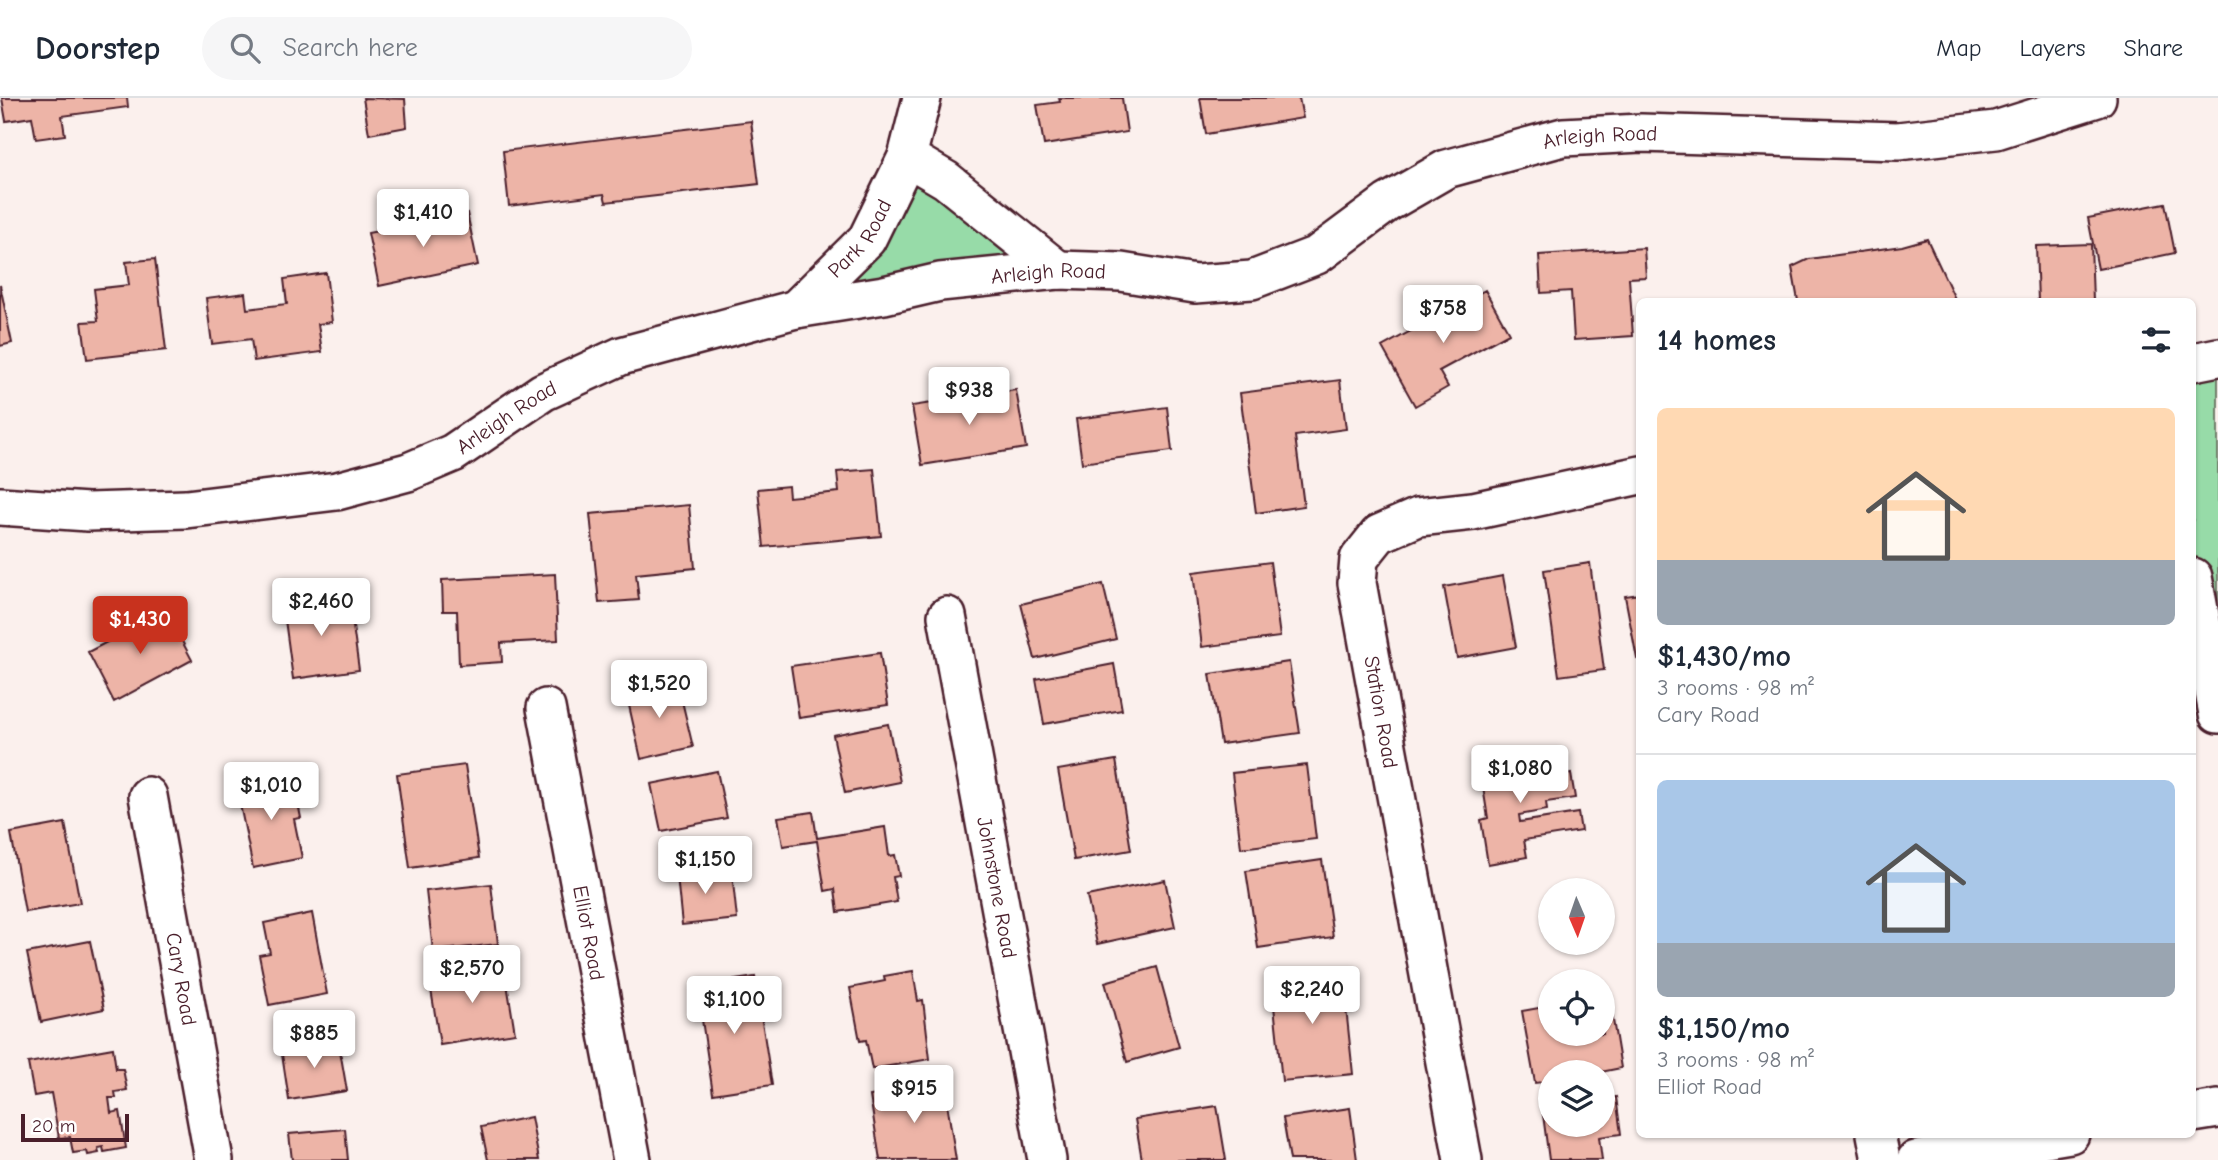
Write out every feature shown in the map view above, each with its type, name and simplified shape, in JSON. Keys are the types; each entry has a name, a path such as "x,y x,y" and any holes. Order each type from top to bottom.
{"street":[{"name":"Park Road","path":"796,309 867,239 907,157 922,98"},
{"name":"Arleigh Road","path":"0,506 88,512 186,509 337,491 408,472 453,453 543,392 621,356 796,309 884,295 940,282 1058,270 1121,272 1195,284 1252,280 1317,255 1387,203 1446,169 1563,137 1641,133 1898,141 1996,130 2097,98"},
{"path":"907,157 946,180 1058,270"},
{"path":"2196,361 2218,357"},
{"name":"Station Road","path":"1463,1160 1357,583 1359,559 1378,534 1418,517 1473,511 1636,476"},
{"path":"2196,593 2218,714"},
{"name":"Johnstone Road","path":"947,616 1048,1160"},
{"name":"Elliot Road","path":"546,708 632,1160"},
{"name":"Cary Road","path":"148,796 214,1160"},
{"path":"2196,1113 2218,1109"},
{"path":"1877,1138 1881,1160"},
{"path":"1916,1160 2046,1138"}],"green space":[{"path":"907,157 1058,270 796,309"},
{"path":"2218,357 2218,715 2196,594 2196,361"}],"building":[{"path":"2,98 127,98 128,107 62,116 65,135 36,139 32,117 6,121"},
{"path":"363,98 405,99 407,127 369,134"},
{"path":"1059,98 1122,98 1127,132 1044,145 1037,105 1060,102"},
{"path":"1200,98 1299,98 1303,118 1206,134"},
{"path":"751,121 759,184 606,202 604,194 509,206 503,151"},
{"path":"2165,203 2175,253 2098,269 2088,218"},
{"path":"467,213 478,265 379,286 368,233"},
{"path":"1927,239 1955,298 1797,298 1792,267 1809,259 1902,246"},
{"path":"2091,244 2093,298 2038,298 2036,246"},
{"path":"1644,248 1646,277 1629,278 1633,336 1574,340 1571,291 1541,293 1539,255"},
{"path":"155,259 166,350 87,359 82,322 98,321 94,289 129,285 126,262"},
{"path":"326,273 332,322 318,324 322,352 254,361 251,339 212,344 206,298 245,293 247,309 287,304 284,279"},
{"path":"0,285 12,343 0,346"},
{"path":"1485,290 1509,333 1439,371 1448,387 1415,406 1382,347"},
{"path":"1340,380 1346,429 1295,436 1304,506 1256,513 1240,393"},
{"path":"1016,390 1026,448 922,465 912,406"},
{"path":"1167,407 1172,451 1082,463 1076,419"},
{"path":"874,469 881,536 764,547 758,489 788,486 789,497 839,492 837,472"},
{"path":"689,505 695,568 636,574 639,600 599,603 590,514"},
{"path":"1270,562 1280,637 1202,647 1193,572"},
{"path":"1590,563 1604,670 1559,676 1544,570"},
{"path":"555,574 558,640 501,643 502,662 459,665 457,611 443,611 442,580"},
{"path":"1503,576 1516,647 1457,658 1444,587"},
{"path":"1103,584 1116,639 1035,659 1021,604"},
{"path":"1636,595 1636,654 1625,596"},
{"path":"349,597 359,670 293,679 283,605"},
{"path":"166,611 192,660 114,702 88,652"},
{"path":"880,653 888,705 799,718 791,666"},
{"path":"1289,662 1300,733 1221,744 1210,674"},
{"path":"1114,664 1122,710 1044,724 1036,679"},
{"path":"677,680 693,747 641,759 626,692"},
{"path":"888,724 900,782 845,793 833,735"},
{"path":"1506,752 1507,762 1538,758 1542,779 1571,774 1575,798 1546,802 1547,810 1519,815 1520,822 1578,813 1581,831 1524,840 1527,857 1488,864 1481,820 1488,818 1478,756"},
{"path":"1116,760 1131,850 1074,860 1058,770"},
{"path":"465,765 479,858 410,868 397,774"},
{"path":"1307,765 1316,839 1241,848 1232,773"},
{"path":"717,771 727,818 661,831 651,784"},
{"path":"293,779 301,818 294,819 302,858 253,868 237,790"},
{"path":"813,812 817,838 885,827 889,856 895,855 899,876 893,877 897,902 838,912 835,889 825,891 817,841 783,846 778,817"},
{"path":"65,823 80,903 25,912 11,833"},
{"path":"1322,860 1333,937 1258,948 1246,871"},
{"path":"701,864 702,876 732,873 737,919 682,925 676,866"},
{"path":"1165,880 1175,927 1097,944 1087,896"},
{"path":"491,884 498,944 433,951 426,891"},
{"path":"312,913 327,994 269,1005 259,955 270,953 264,923"},
{"path":"90,941 104,1009 41,1022 27,953"},
{"path":"504,965 515,1033 440,1045 429,977"},
{"path":"1157,967 1179,1047 1127,1062 1105,982"},
{"path":"1342,970 1353,1074 1282,1081 1271,978"},
{"path":"913,971 918,1001 923,1000 930,1059 872,1069 866,1040 860,1041 850,988 885,981 884,976"},
{"path":"755,977 772,1085 713,1094 697,986"},
{"path":"1538,1008 1538,1046 1615,1046 1615,1032 1621,1068 1615,1069 1615,1060 1538,1060 1538,1083 1535,1083 1522,1011"},
{"path":"338,1039 347,1091 289,1100 281,1048"},
{"path":"113,1048 116,1069 123,1069 127,1090 115,1092 116,1098 109,1098 111,1113 120,1111 126,1148 104,1152 103,1147 98,1148 99,1153 88,1155 87,1151 73,1153 70,1137 59,1138 51,1093 34,1096 28,1063"},
{"path":"944,1084 956,1160 880,1160 870,1096"},
{"path":"1615,1097 1621,1134 1615,1135"},
{"path":"1217,1106 1226,1160 1142,1160 1135,1119"},
{"path":"1350,1108 1357,1160 1290,1160 1283,1118"},
{"path":"531,1117 539,1160 488,1160 481,1127"},
{"path":"345,1129 348,1160 292,1160 289,1134"},
{"path":"1546,1137 1599,1137 1602,1160 1549,1160"}]}
